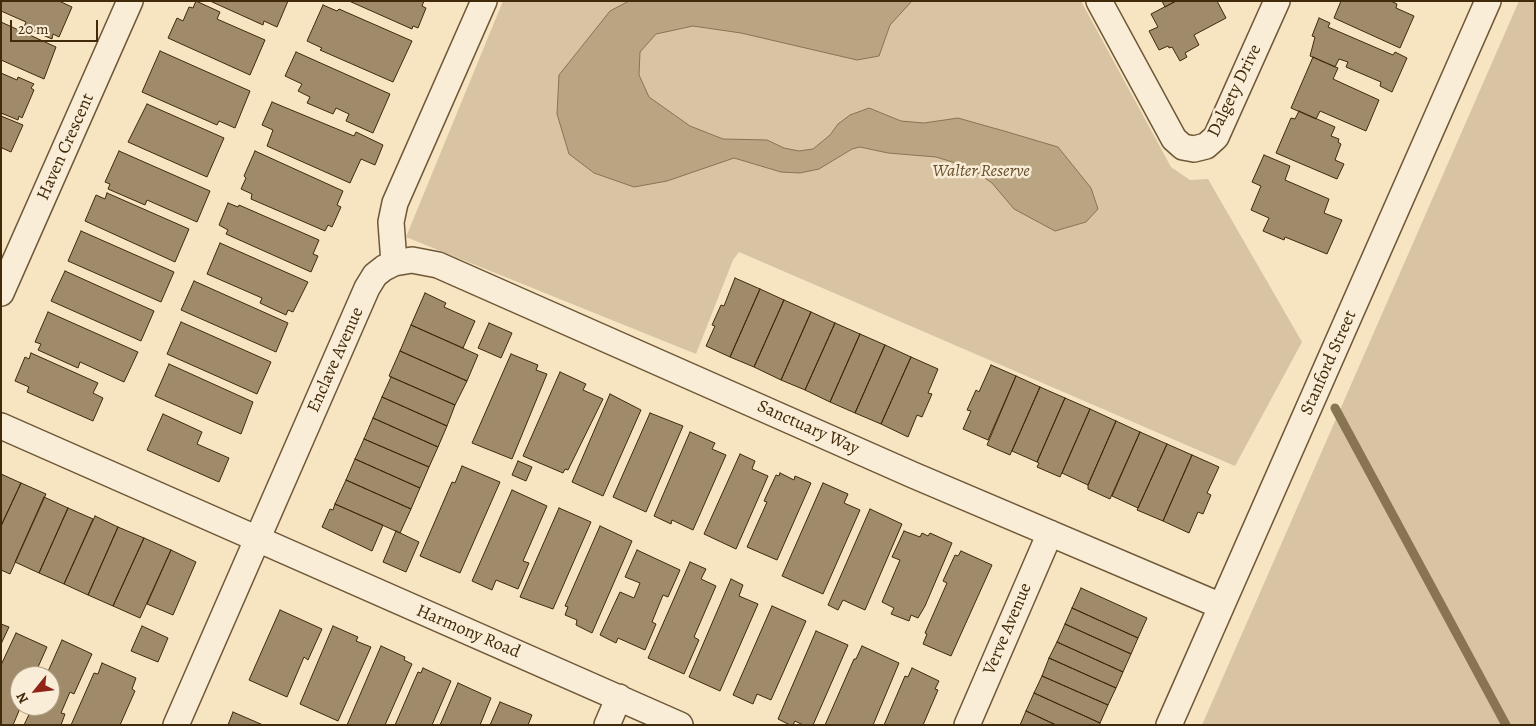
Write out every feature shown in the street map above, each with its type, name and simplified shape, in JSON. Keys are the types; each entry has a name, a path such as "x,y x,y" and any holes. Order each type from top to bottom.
{"street":[{"name":"Haven Crescent","path":"1,293 10,251 130,1"},
{"path":"394,263 390,222 395,203 484,1"},
{"name":"Dalgety Drive","path":"1099,1 1174,139 1183,147 1194,149 1206,146 1216,137 1277,1"},
{"name":"Stanford Street","path":"1169,725 1283,470 1488,1"},
{"name":"Sanctuary Way","path":"394,263 412,260 438,265 913,475 1221,606"},
{"name":"Enclave Avenue","path":"176,725 368,288 375,275 394,263"},
{"path":"1,426 256,540"},
{"name":"Verve Avenue","path":"967,725 1050,532"},
{"name":"Harmony Road","path":"256,540 680,725"},
{"path":"607,725 619,698"}],"green space":[{"name":"Walter Reserve","path":"503,1 1081,1 1171,167 1190,180 1208,179 1302,342 1235,466 739,252 733,260 696,354 406,237"},
{"path":"1519,1 1535,1 1535,725 1202,725"}],"shaded area":[{"path":"629,1 912,1 890,25 879,56 857,60 741,33 693,26 656,34 640,52 639,75 649,97 690,126 723,139 767,140 784,148 799,151 813,149 850,115 869,108 901,121 924,123 958,118 1004,131 1058,147 1091,188 1098,209 1086,222 1055,231 1014,209 992,183 969,167 936,157 888,153 860,147 852,149 819,169 800,173 781,172 734,158 667,181 634,187 594,173 569,154 557,114 559,75 610,11"}],"building":[{"path":"1,1 59,1 72,7 59,37 53,34 52,39 24,27 26,22 1,11"},
{"path":"196,1 220,12 217,19 265,40 250,75 168,38 177,18 183,21 189,7 193,8"},
{"path":"210,1 288,1 277,27 264,21 263,25"},
{"path":"349,1 424,1 422,6 426,8 418,28 413,26 412,29"},
{"path":"1162,1 1176,1 1165,7"},
{"path":"1176,1 1217,1 1226,18 1194,35 1199,45 1185,53 1187,57 1180,61 1172,47 1169,48 1168,46 1159,50 1149,31 1158,27 1151,14"},
{"path":"1341,1 1391,1 1397,4 1396,8 1414,16 1400,48 1334,18"},
{"path":"323,5 337,11 339,9 412,41 393,82 320,50 322,48 307,41"},
{"path":"1319,18 1330,23 1328,27 1393,55 1395,52 1407,58 1392,92 1380,86 1381,82 1346,67 1348,62 1339,59 1335,67 1310,56 1315,37 1312,36"},
{"path":"1,22 56,47 44,79 1,60"},
{"path":"160,51 250,91 235,128 219,121 217,125 142,92"},
{"path":"296,52 390,94 373,133 346,121 349,114 336,108 333,114 307,103 310,97 298,91 302,84 285,76"},
{"path":"1313,57 1338,68 1333,79 1379,100 1366,131 1320,111 1316,119 1291,108"},
{"path":"1,73 17,80 18,77 34,84 31,88 34,90 22,118 19,116 18,120 1,113"},
{"path":"272,102 354,136 356,132 383,145 375,165 361,159 350,183 267,146 273,130 262,125"},
{"path":"147,104 224,138 207,177 128,142"},
{"path":"1299,111 1335,127 1331,136 1339,139 1338,142 1341,144 1335,160 1344,164 1337,179 1276,153 1291,118 1295,119"},
{"path":"1,116 23,125 11,152 2,148 1,150"},
{"path":"119,151 210,191 197,222 147,200 145,205 108,189 110,184 105,182"},
{"path":"255,151 343,191 337,205 341,207 332,227 328,225 325,231 251,199 252,194 241,189 246,178 244,176"},
{"path":"1264,155 1290,166 1285,180 1329,199 1324,213 1342,220 1327,254 1285,237 1284,240 1263,231 1269,218 1251,210 1261,186 1252,182"},
{"path":"107,193 189,229 175,262 85,221 96,195 105,199"},
{"path":"228,203 238,207 239,205 319,240 313,254 318,256 311,272 226,234 228,230 219,225"},
{"path":"81,231 174,272 161,302 68,261"},
{"path":"220,243 308,282 293,312 288,310 286,315 260,303 262,298 207,274"},
{"path":"65,271 154,311 141,341 51,301"},
{"path":"735,278 760,289 730,357 706,346 715,326 712,325 721,305 724,306"},
{"path":"194,281 288,323 276,352 181,310"},
{"path":"760,289 784,300 754,367 730,357"},
{"path":"425,293 446,303 444,307 475,321 463,348 411,325"},
{"path":"784,300 811,312 781,380 754,367"},
{"path":"48,312 138,352 124,382 80,362 78,368 38,350 41,344 35,342"},
{"path":"811,312 835,323 805,390 781,380"},
{"path":"181,322 271,362 257,394 167,354"},
{"path":"489,323 512,333 501,358 478,348"},
{"path":"835,323 860,334 830,402 805,390"},
{"path":"411,325 478,355 467,381 400,351"},
{"path":"860,334 885,345 855,413 830,402"},
{"path":"885,345 911,357 881,424 855,413"},
{"path":"400,351 467,381 455,405 389,376"},
{"path":"31,353 98,383 93,393 103,398 93,421 27,392 29,387 15,381 25,357 29,359"},
{"path":"511,354 538,365 536,370 547,374 512,459 472,443"},
{"path":"911,357 938,369 928,393 932,394 922,417 917,415 908,437 881,424"},
{"path":"169,364 253,402 241,434 155,396"},
{"path":"991,365 1016,376 988,440 963,429 971,411 967,410 976,390 979,392"},
{"path":"560,372 586,384 583,390 603,399 568,470 565,469 563,473 523,456"},
{"path":"1016,376 1040,387 1010,455 987,445"},
{"path":"391,377 455,405 447,426 382,397"},
{"path":"1040,387 1065,398 1037,462 1012,451"},
{"path":"610,394 641,410 603,496 572,482"},
{"path":"382,397 447,426 438,447 373,418"},
{"path":"1065,398 1090,409 1060,477 1037,467 1039,463 1037,462"},
{"path":"1090,409 1116,421 1088,485 1062,473"},
{"path":"650,413 683,426 646,512 613,497"},
{"path":"163,414 202,432 197,444 229,458 219,482 147,450"},
{"path":"373,418 438,447 429,467 364,439"},
{"path":"1116,421 1140,432 1110,499 1088,489 1088,485"},
{"path":"690,432 715,443 712,449 726,455 693,530 672,520 671,524 654,516"},
{"path":"1140,432 1167,444 1138,508 1112,496"},
{"path":"364,439 429,467 420,488 355,459"},
{"path":"1167,444 1192,455 1163,521 1137,510"},
{"path":"740,454 755,461 752,469 768,476 736,549 704,534"},
{"path":"1192,455 1219,467 1207,493 1211,495 1203,514 1198,512 1189,533 1163,521"},
{"path":"355,459 420,488 411,509 346,480"},
{"path":"518,461 532,467 526,481 512,475"},
{"path":"462,466 500,482 460,573 420,556 452,482 455,483"},
{"path":"780,473 794,480 795,476 811,483 777,560 747,547 767,502 764,501 776,475 779,476"},
{"path":"1,474 21,483 1,526"},
{"path":"346,480 411,509 400,533 335,504"},
{"path":"21,483 46,494 10,574 1,570 1,526"},
{"path":"823,483 848,494 844,503 860,510 823,594 782,576"},
{"path":"512,490 547,506 523,561 529,563 518,589 496,580 492,590 472,581"},
{"path":"44,497 68,508 39,573 15,562"},
{"path":"335,504 383,525 372,551 322,527 330,509 333,510"},
{"path":"68,508 93,519 64,584 39,573"},
{"path":"559,508 591,522 553,609 520,597"},
{"path":"870,509 902,524 865,610 843,600 838,610 828,605"},
{"path":"95,516 118,527 88,595 64,584"},
{"path":"600,526 632,541 592,633 576,625 577,620 565,615 568,607 565,606"},
{"path":"118,527 144,538 113,606 88,595"},
{"path":"396,531 419,542 406,572 383,562"},
{"path":"904,531 920,537 922,533 928,536 930,533 952,543 925,606 918,618 911,615 909,621 891,614 894,608 882,602 900,560 892,557"},
{"path":"144,538 171,550 140,618 113,606"},
{"path":"171,550 196,562 173,615 147,604"},
{"path":"637,550 680,570 668,597 663,595 652,622 656,624 645,650 618,638 616,643 600,635 620,592 634,598 640,583 625,577"},
{"path":"961,551 992,565 951,656 923,644 927,634 925,633 947,583 943,581 955,555 958,556"},
{"path":"690,562 706,569 701,579 716,586 694,637 699,640 684,674 648,658"},
{"path":"731,579 743,585 739,596 758,604 720,691 689,677"},
{"path":"1081,588 1147,618 1138,638 1072,608"},
{"path":"772,606 806,621 771,700 757,694 753,704 733,695"},
{"path":"1072,608 1138,638 1131,654 1065,624"},
{"path":"280,610 322,629 308,660 304,657 287,697 249,680"},
{"path":"1,624 9,627 1,644"},
{"path":"1065,624 1131,654 1123,672 1057,642"},
{"path":"142,626 168,638 158,662 131,651"},
{"path":"333,626 358,637 356,641 371,647 338,721 300,704"},
{"path":"816,631 848,645 813,725 803,725 795,721 793,725 790,725 778,719"},
{"path":"16,633 47,647 38,666 10,666 10,716 17,716 13,725 1,725 1,665"},
{"path":"62,640 92,654 74,694 70,692 61,713 65,714 61,725 24,725 28,716 60,716 60,666 50,666"},
{"path":"1057,642 1123,672 1116,688 1049,658"},
{"path":"381,646 405,657 404,660 412,664 385,725 347,725"},
{"path":"862,646 899,663 873,725 825,725 854,659 856,659"},
{"path":"1049,658 1116,688 1108,705 1042,676"},
{"path":"102,663 136,678 132,689 135,691 120,725 71,725 94,673 98,674"},
{"path":"423,668 451,681 432,725 395,725 418,672 421,673"},
{"path":"912,668 939,681 935,689 938,690 923,725 884,725 905,676 908,677"},
{"path":"1042,676 1108,705 1100,723 1034,693"},
{"path":"458,683 491,698 480,725 440,725"},
{"path":"1034,693 1100,723 1100,725 1056,725 1026,711"},
{"path":"500,702 532,715 528,725 490,725"},
{"path":"1026,711 1056,725 1020,725"},
{"path":"233,712 263,725 228,725"}],"waterway":[{"path":"1335,408 1506,725"}]}
